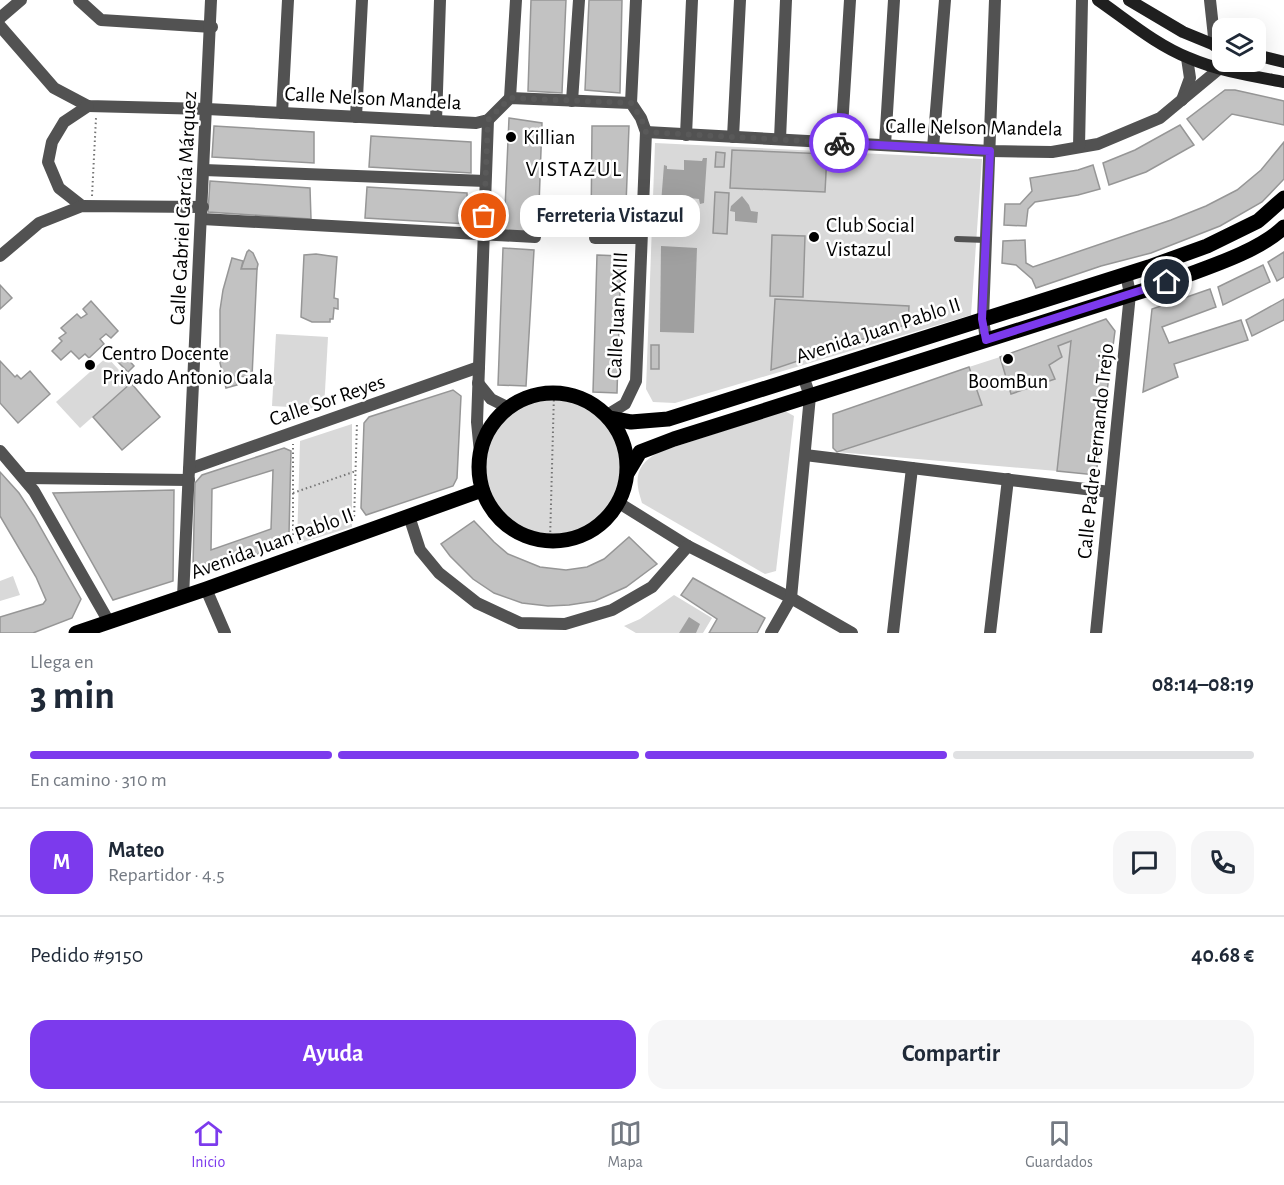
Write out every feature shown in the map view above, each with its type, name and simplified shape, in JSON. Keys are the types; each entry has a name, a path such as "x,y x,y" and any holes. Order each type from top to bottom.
{"main road":[{"name":"Avenida Juan Pablo II","path":"608,417 632,422 668,418 1126,274 1207,246 1258,221 1284,198"},
{"name":"Avenida Juan Pablo II","path":"628,472 640,452 1131,294 1231,258 1274,237 1284,227"},
{"path":"554,393 570,395 590,403 608,417 620,434 626,453 628,472 619,503 604,523 583,536 559,542 534,539 512,529 494,512 482,490 479,472 480,453 495,420 509,408 527,398 554,393"},
{"name":"Avenida Juan Pablo II","path":"76,633 482,490"}],"street":[{"path":"0,18 21,0"},
{"path":"79,0 101,20 212,27"},
{"name":"Calle Gabriel García Márquez","path":"183,597 212,0"},
{"path":"282,113 288,0"},
{"path":"356,117 362,0"},
{"path":"436,121 440,0"},
{"path":"516,0 510,98 631,103"},
{"path":"572,100 579,0"},
{"path":"636,0 631,103 641,118 646,132"},
{"path":"686,135 692,0"},
{"path":"733,137 740,0"},
{"path":"780,140 786,0"},
{"path":"841,143 850,0"},
{"path":"885,145 894,0"},
{"path":"933,148 945,0"},
{"path":"986,340 982,319 995,0"},
{"path":"1079,147 1082,0"},
{"path":"1098,0 1156,40 1187,58 1212,67"},
{"path":"1129,0 1183,32 1212,44"},
{"path":"1210,0 1213,18"},
{"path":"0,26 54,88 92,106"},
{"path":"1181,101 1190,78 1187,58"},
{"path":"1266,58 1284,62"},
{"name":"Calle Nelson Mandela","path":"646,132 990,151 1052,152 1098,144 1160,118 1215,72"},
{"path":"1234,72 1284,82"},
{"name":"Calle Nelson Mandela","path":"92,106 207,109 476,123 488,120 510,98"},
{"path":"87,206 59,188 48,162 52,142 64,122 92,106"},
{"path":"480,453 477,422 478,367 488,120"},
{"name":"Calle Juan XXIII","path":"608,417 625,404 636,381 646,132"},
{"path":"204,170 485,181"},
{"path":"0,256 39,223 87,206 535,237"},
{"path":"595,238 640,238"},
{"name":"Calle Padre Fernando Trejo","path":"1095,633 1131,294 1126,274"},
{"name":"Calle Sor Reyes","path":"189,475 293,432 478,367"},
{"path":"771,633 791,598 810,396 803,376"},
{"path":"478,383 490,399 509,408"},
{"path":"0,451 25,478 109,622"},
{"path":"804,454 1110,492"},
{"path":"893,633 912,468"},
{"path":"25,478 189,475"},
{"path":"990,633 1008,479"},
{"path":"619,503 688,546 791,598 852,633"},
{"path":"409,516 420,550 439,573 477,603 537,633"},
{"path":"520,623 565,624 612,610 652,587 688,546"},
{"path":"206,589 225,633"}],"lane":[{"path":"957,239 986,240"}],"path":[{"path":"87,206 92,106"},
{"path":"550,541 554,393"},
{"path":"354,535 357,410"},
{"path":"292,557 293,432"},
{"path":"293,494 356,471"}],"shaded area":[{"name":"Club Social Vistazul","path":"655,143 982,159 971,315 675,403 653,402 646,389"},
{"path":"703,158 707,158 704,203 700,204 699,199 681,197 680,213 684,213 683,217 660,216 664,165 667,169 684,170 684,160 702,161"},
{"path":"742,196 751,211 758,212 757,223 735,221 735,212 730,211 731,206"},
{"path":"661,246 697,248 694,333 660,332"},
{"path":"276,334 328,337 324,409 272,406"},
{"path":"1071,341 1057,471 837,452 981,406 969,367 1000,357 1011,394 1054,379 1049,365 1058,346"},
{"path":"107,357 131,383 80,428 56,402"},
{"path":"554,394 582,400 606,416 622,440 628,468 622,496 606,520 582,536 554,542 526,536 502,520 486,496 480,468 486,440 502,416 526,400"},
{"path":"785,411 794,416 776,571 765,574 642,503 638,487 638,473 651,457 659,452"},
{"path":"352,424 352,527 297,544 300,441"},
{"path":"13,576 20,595 0,601 0,581"},
{"path":"674,595 712,618 703,633 636,633 624,626 640,619"},
{"path":"689,617 700,624 696,633 679,633"}],"building":[{"path":"531,0 566,0 562,93 528,91"},
{"path":"589,0 622,0 620,93 585,90"},
{"path":"1225,90 1235,90 1284,101 1284,125 1232,114 1203,140 1187,119"},
{"path":"509,118 542,123 538,233 504,231"},
{"path":"1180,125 1194,145 1146,172 1109,185 1103,163 1135,150"},
{"path":"214,126 314,132 314,163 212,157"},
{"path":"592,126 629,126 625,231 591,229"},
{"path":"371,136 471,142 471,173 369,167"},
{"path":"1284,142 1284,179 1262,202 1220,226 1151,253 1101,266 1036,288 1032,279 1016,265 1002,263 1003,241 1025,240 1026,263 1033,267 1206,206 1237,190 1261,170"},
{"path":"732,150 827,154 825,192 730,188"},
{"path":"716,152 725,153 724,167 715,167"},
{"path":"1093,165 1100,189 1035,202 1028,209 1026,226 1004,225 1005,204 1020,204 1032,191 1030,178 1078,170"},
{"path":"210,181 310,188 311,219 208,212"},
{"path":"367,187 467,193 468,224 365,218"},
{"path":"715,192 729,193 727,234 713,233"},
{"path":"772,235 805,236 803,297 770,296"},
{"path":"503,248 534,250 526,386 498,385"},
{"path":"249,250 258,264 257,269 241,269 247,252"},
{"path":"1284,252 1284,277 1277,281 1268,262"},
{"path":"304,255 337,257 334,298 338,299 338,309 334,308 333,319 330,319 330,322 312,322 301,317"},
{"path":"597,255 621,256 617,393 593,392"},
{"path":"232,258 243,261 241,269 257,269 252,377 235,376 237,385 226,388 220,363 220,310"},
{"path":"1263,265 1270,282 1223,305 1218,287"},
{"path":"0,285 12,298 0,309"},
{"path":"1210,289 1216,307 1162,327 1169,343 1241,320 1248,340 1174,364 1178,377 1143,392 1152,309"},
{"path":"775,299 909,306 908,324 771,370"},
{"path":"1284,299 1284,320 1252,336 1246,320"},
{"path":"91,301 118,331 111,338 106,334 100,339 104,344 89,358 85,354 79,359 71,351 61,360 52,351 62,341 59,338 66,333 61,328 77,314 81,318 87,314 83,309"},
{"path":"1106,319 1115,331 1096,475 1057,471 1071,341 1058,346 1062,357 1049,365 1055,379 1011,394 1000,357"},
{"path":"651,345 659,345 659,369 651,369"},
{"path":"124,355 134,366 128,372 117,361"},
{"path":"0,361 15,377 17,375 21,379 30,371 50,394 18,423 0,403"},
{"path":"969,367 982,405 837,452 833,448 833,414"},
{"path":"131,383 160,417 122,450 93,417"},
{"path":"453,390 461,396 457,478 453,486 366,515 361,508 364,423 369,417"},
{"path":"284,448 291,451 289,534 283,546 204,571 193,567 195,483 202,475","holes":["273,470 271,529 211,550 212,489"]},
{"path":"0,472 19,493 34,516 81,599 72,618 33,633 0,633 0,617 43,604 46,600 36,577 0,516"},
{"path":"174,490 173,581 113,600 53,493"},
{"path":"474,521 508,554 540,567 566,570 587,567 604,559 629,537 657,564 626,587 595,601 548,606 522,603 494,593 473,579 441,544"},
{"path":"693,578 765,618 757,633 709,633 717,619 681,595"}],"way so far":[{"path":"484,216 488,120 510,98 631,103 641,118 646,132 660,134 839,143"}],"place":[{"name":"Killian","path":"511,137"},
{"name":"Ferreteria Vistazul","path":"484,216"},
{"name":"Club Social Vistazul","path":"814,237"},
{"name":"BoomBun","path":"1008,359"},
{"name":"Centro Docente Privado Antonio Gala","path":"90,365"}],"district":[{"name":"VISTAZUL","path":"574,168"}],"route":[{"path":"839,143 990,151 982,319 986,340 1167,282"}]}
